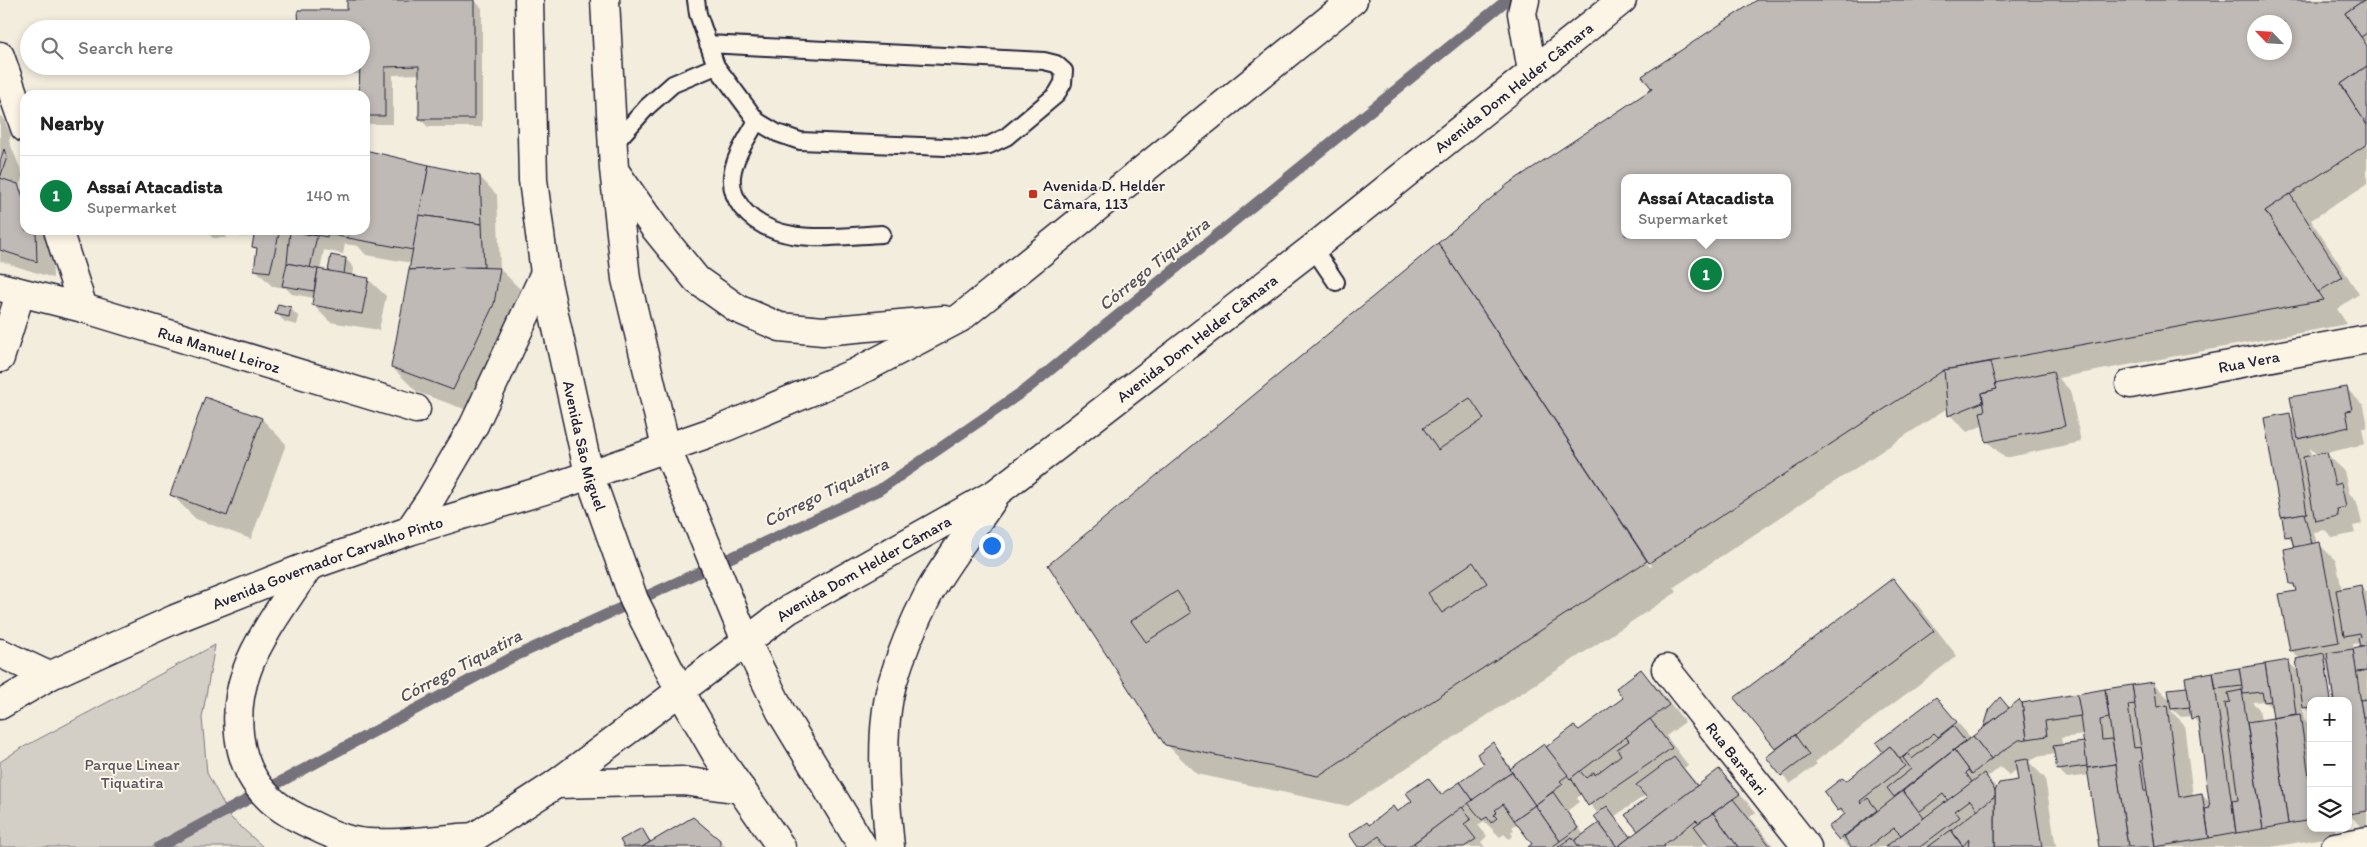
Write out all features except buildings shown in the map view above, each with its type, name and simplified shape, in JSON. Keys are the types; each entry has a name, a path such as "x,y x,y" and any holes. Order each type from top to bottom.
{"main road":[{"name":"Avenida São Miguel","path":"529,0 533,180 545,273 589,474 640,612 680,691 772,843"},
{"path":"605,0 614,157 626,279 666,447 746,641 781,712 863,847"},
{"path":"666,447 721,429 855,372 960,318 1353,0"},
{"path":"1525,0 1522,12 1532,71"},
{"name":"Avenida Dom Helder Câmara","path":"746,641 788,610 996,493 1313,248 1622,0"},
{"path":"0,56 20,114"},
{"path":"614,157 654,227 696,280 738,309 780,327 823,331 960,318"},
{"path":"60,235 83,308"},
{"path":"409,531 430,500 474,425 545,273"},
{"name":"Rua Manuel Leiroz","path":"0,358 10,291 83,308 416,409"},
{"name":"Rua Vera","path":"2130,384 2367,339"},
{"name":"Avenida Governador Carvalho Pinto","path":"0,705 49,676 175,619 309,566 409,531 554,487 666,447"},
{"path":"890,847 885,798 884,741 891,686 909,634 930,592 996,493"},
{"path":"309,566 263,638 247,670 239,702 239,740 248,769 266,795 294,817 334,836 367,843 466,842 556,784 746,641"},
{"path":"0,653 49,676"},
{"name":"Rua Baratari","path":"1666,669 1807,847"},
{"path":"556,784 682,781 741,789"},
{"path":"2335,847 2367,841"}],"lane":[{"path":"696,0 708,44 716,66 757,121 778,133 800,140 969,148 988,145 1006,137 1056,95 1063,83 1064,71 1056,64 1044,60 708,44"},
{"path":"614,157 647,107 674,84 716,66"},
{"path":"757,121 740,152 732,176 735,199 750,217 774,231 801,237 882,234"},
{"path":"1313,248 1336,282"}],"green space":[{"name":"Parque Linear Tiquatira","path":"215,645 202,718 207,773 231,818 263,847 0,847 0,762 18,750"}],"waterway":[{"name":"Córrego Tiquatira","path":"159,847 511,658 879,490 1028,388 1507,0"}],"place":[{"name":"Avenida D. Helder Câmara, 113","path":"1033,194"},
{"name":"Assaí Atacadista","path":"1706,274"}]}
